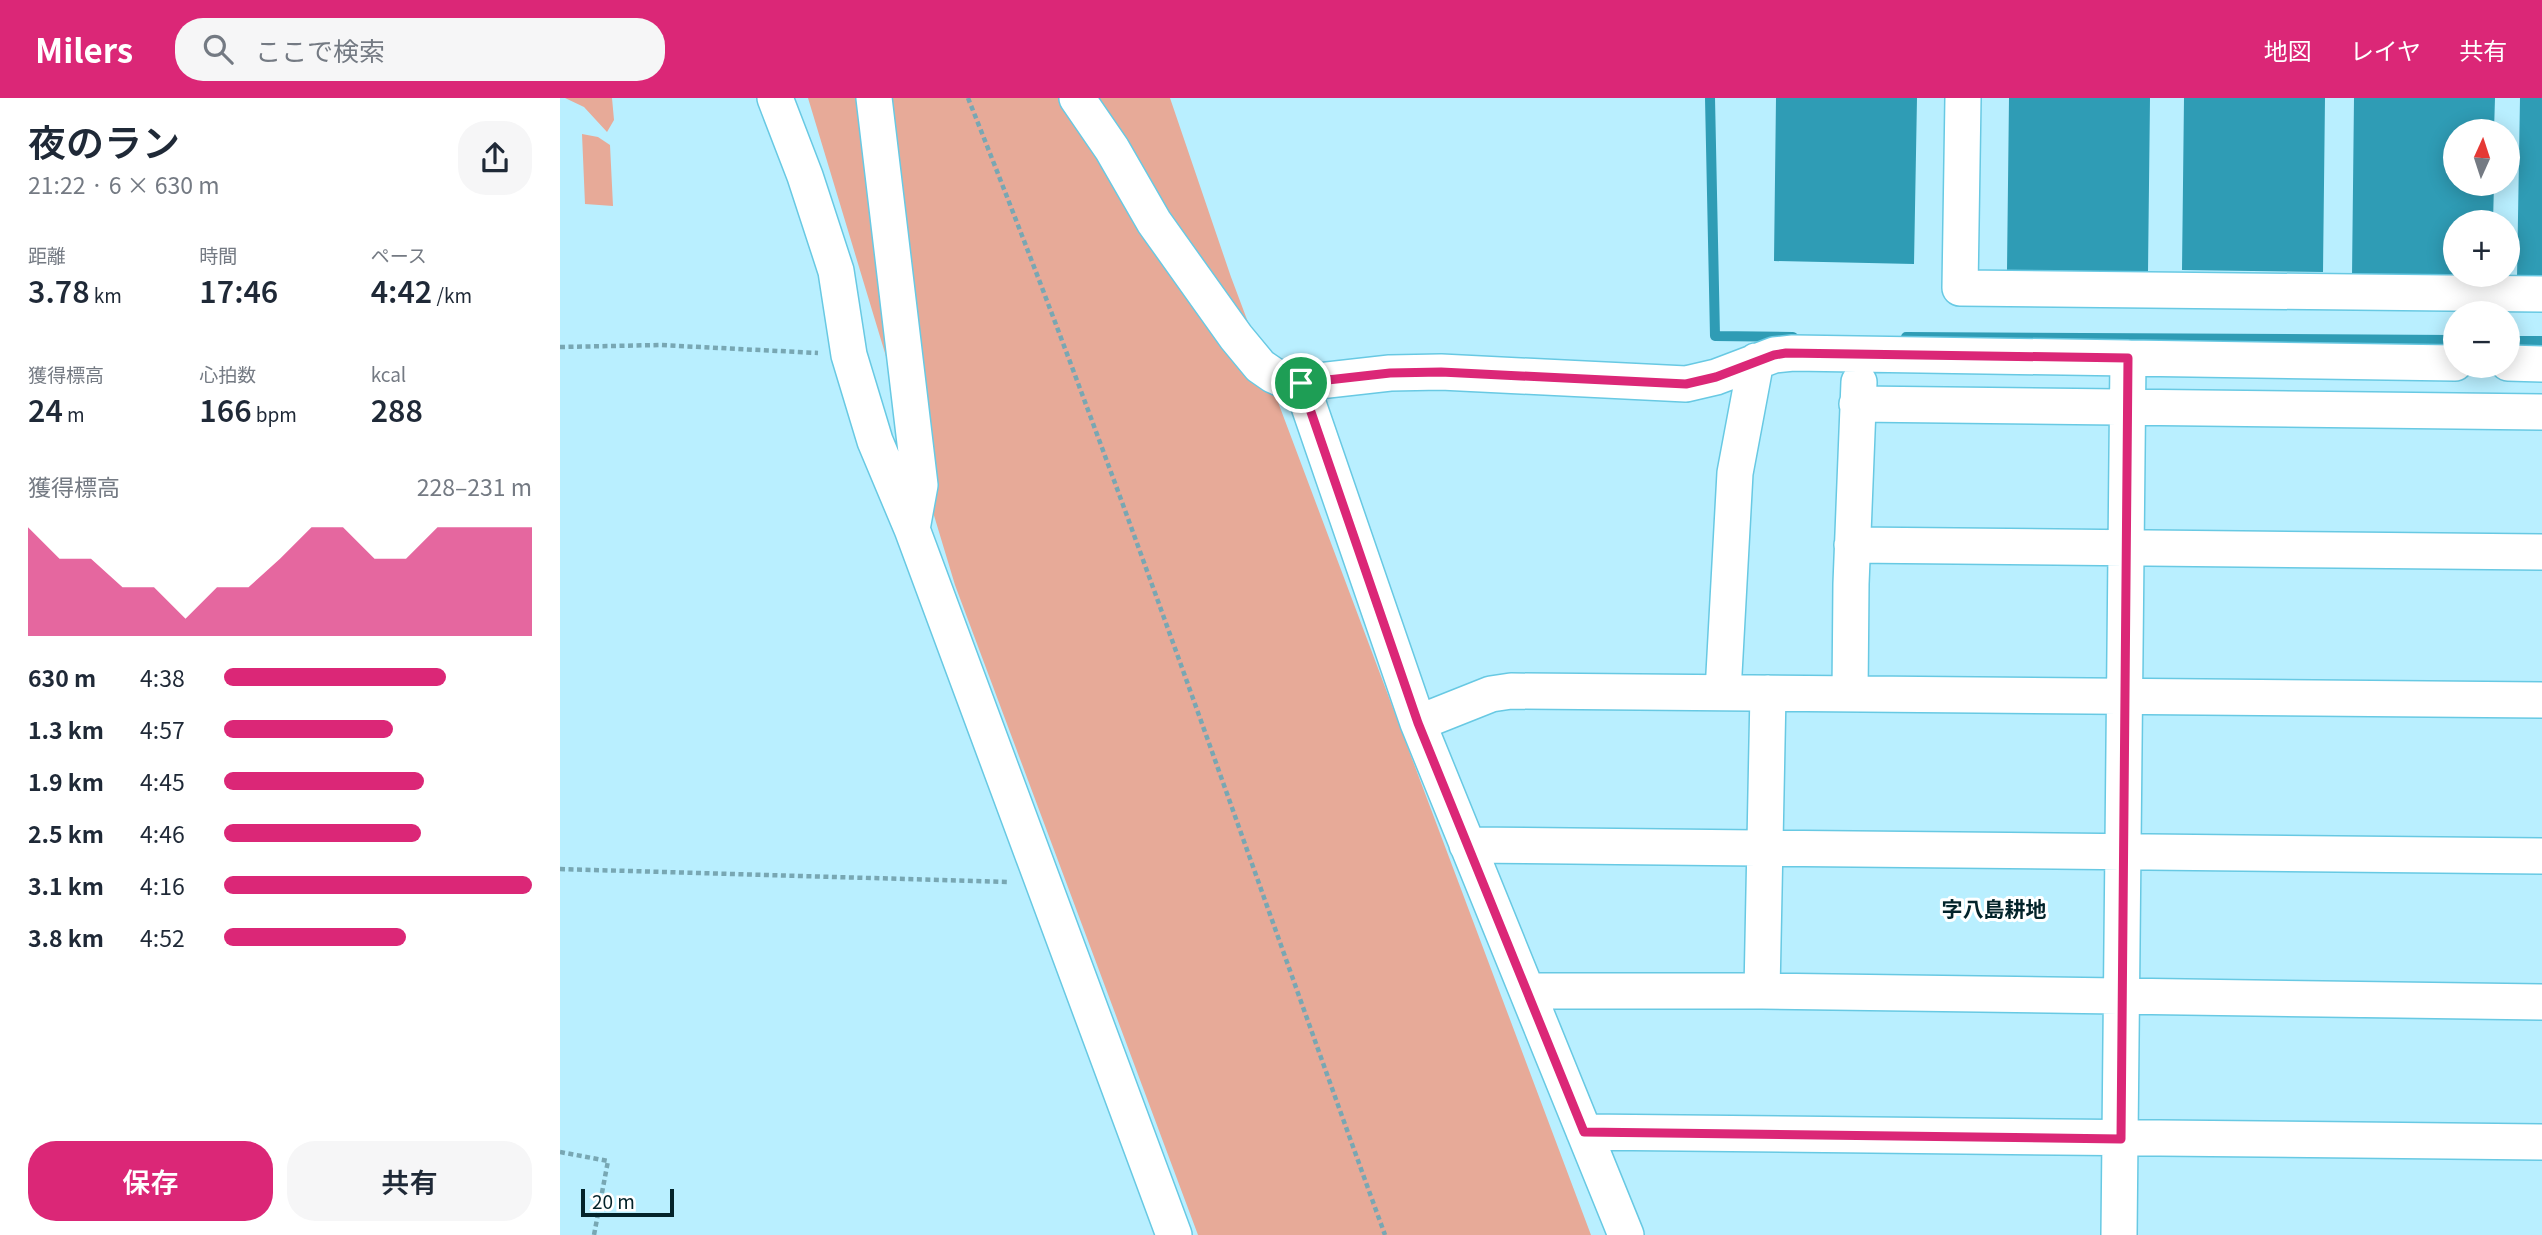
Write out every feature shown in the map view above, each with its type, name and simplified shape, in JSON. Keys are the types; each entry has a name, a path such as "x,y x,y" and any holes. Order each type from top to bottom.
{"street":[{"path":"775,98 805,176 836,271 849,355 874,442 912,529 1174,1235"},
{"path":"874,98 920,485 912,529"},
{"path":"1077,98 1112,149 1154,222 1236,337 1260,366 1286,381 1301,383 1376,374 1441,372 1686,384 1716,377 1756,361 1786,353 2443,363"},
{"path":"1963,98 1959,288 2542,294"},
{"path":"1850,694 1852,545 1857,404 1862,354"},
{"path":"2119,1235 2128,358"},
{"path":"1723,692 1735,473 1756,361"},
{"path":"2520,363 2542,364"},
{"path":"1301,383 1418,723 1626,1235"},
{"path":"1857,404 2542,412"},
{"path":"1852,545 2542,552"},
{"path":"1418,723 1500,692 2542,700"},
{"path":"1762,991 1768,693"},
{"path":"1467,845 2542,856"},
{"path":"1528,991 1762,991 2542,1002"},
{"path":"1584,1132 2542,1142"}],"path":[{"path":"968,98 1145,568 1385,1235"},
{"path":"560,347 660,345 849,355"},
{"path":"560,869 1044,883"},
{"path":"560,1152 608,1160 594,1235"}],"shaded area":[{"path":"565,98 612,98 614,120 607,132 584,107"},
{"path":"808,98 1170,98 1231,277 1591,1235 1198,1235 955,585"},
{"path":"582,134 598,137 610,145 613,206 585,204"}],"water":[{"path":"1776,98 1917,98 1914,264 1774,261"},
{"path":"2009,98 2150,98 2148,272 2007,270"},
{"path":"2184,98 2325,98 2323,272 2182,270"},
{"path":"2354,98 2495,98 2494,119 2443,119 2443,196 2494,196 2493,210 2443,210 2443,277 2352,276"},
{"path":"2520,98 2542,98 2542,278 2520,278"}],"waterway":[{"path":"1710,98 1715,336 1793,337"},
{"path":"1906,337 2443,340"},
{"path":"2520,341 2542,341"}],"district":[{"name":"字八島耕地","path":"1994,910"}],"route":[{"path":"1786,353 2128,358 2121,1139 1584,1132 1418,723 1301,383 1390,373 1466,372 1686,384 1716,377 1756,361 1786,353"}]}
